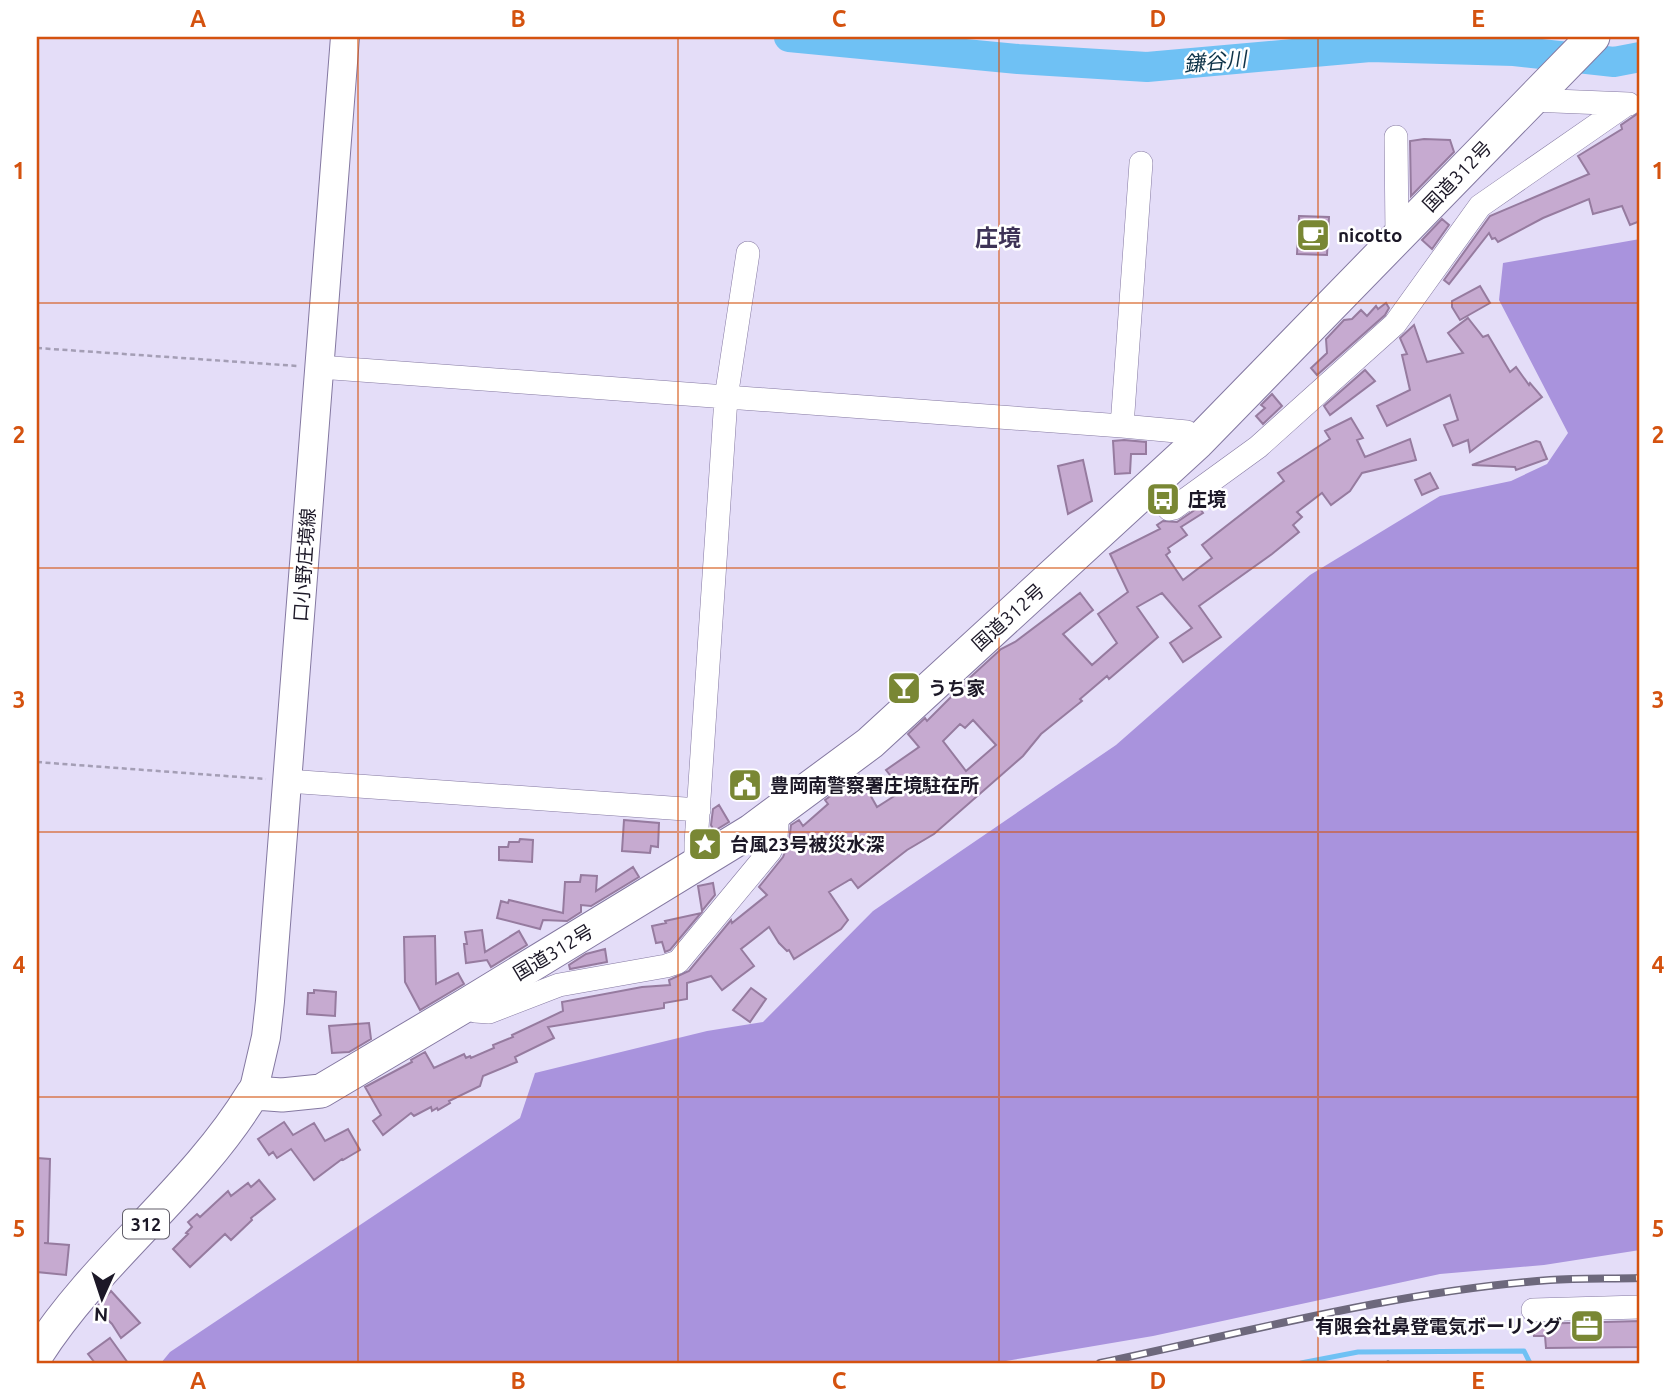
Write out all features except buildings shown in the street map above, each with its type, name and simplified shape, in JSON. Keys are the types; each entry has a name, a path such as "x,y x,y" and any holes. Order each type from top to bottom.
{"highway":[{"name":"国道312号","path":"253,1093 282,1095 321,1091 701,861 760,841 778,811 870,743 1198,442 1593,37"},
{"name":"312","path":"37,1354 78,1300 233,1126 253,1093"}],"main road":[{"name":"口小野庄境線","path":"253,1093 268,1025 345,40"}],"street":[{"path":"1535,96 1633,104"},
{"path":"1150,488 1169,509 1174,508 1258,447 1395,324 1480,206 1633,104"},
{"path":"1396,137 1397,237"},
{"path":"1122,426 1141,163"},
{"path":"701,861 696,855 726,398 748,253"},
{"path":"319,367 1122,426 1187,432 1198,442"},
{"path":"287,781 699,810"},
{"path":"466,1005 475,1011 489,1012 559,985 678,962 760,841"},
{"path":"1533,1310 1640,1307"}],"path":[{"path":"37,348 319,367"},
{"path":"37,762 287,781"}],"shaded area":[{"path":"1640,239 1640,1250 1544,1265 1440,1274 1153,1336 994,1363 161,1363 170,1352 520,1118 535,1073 707,1031 763,1022 873,911 1116,745 1310,575 1440,496 1511,481 1547,464 1568,433 1499,300 1503,263"}],"waterway":[{"name":"鎌谷川","path":"789,37 1018,59 1147,67 1370,47 1514,51 1614,62 1640,57"},
{"path":"1301,1363 1358,1352 1524,1351 1530,1363"}],"railway":[{"path":"1100,1363 1324,1314 1437,1293 1550,1280 1640,1278"}],"place":[{"name":"nicotto","path":"1313,235"},
{"name":"庄境","path":"1163,499"},
{"name":"うち家","path":"904,688"},
{"name":"豊岡南警察署庄境駐在所","path":"745,785"},
{"name":"台風23号被災水深","path":"705,844"},
{"name":"有限会社鼻登電気ボーリング","path":"1587,1326"}],"district":[{"name":"庄境","path":"998,237"}]}
